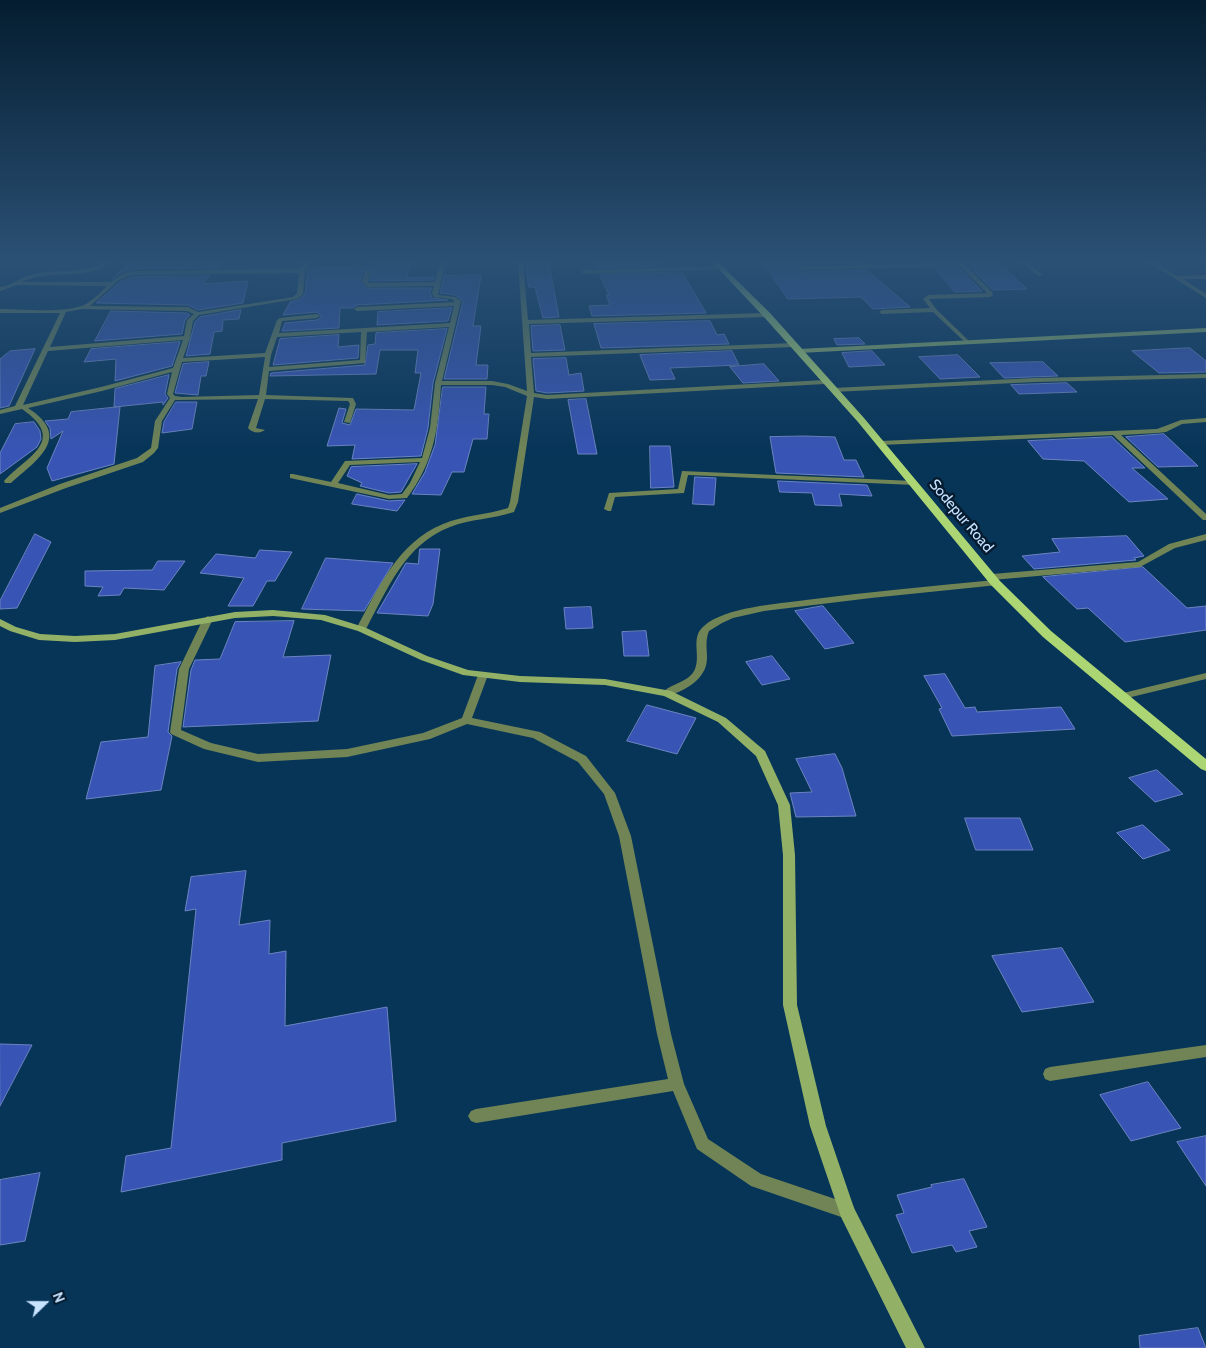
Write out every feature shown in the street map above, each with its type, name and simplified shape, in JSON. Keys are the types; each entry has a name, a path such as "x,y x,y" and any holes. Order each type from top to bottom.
{"main road":[{"name":"Sodepur Road","path":"777,326 880,443 993,580 1047,634 1206,766"}],"street":[{"path":"21,407 56,326"},
{"path":"189,326 170,394 173,398 182,400 262,397 350,399 353,404 348,422"},
{"path":"260,430 252,428 262,397 268,355 278,326"},
{"path":"275,335 431,326"},
{"path":"293,476 400,498 408,492 426,460 432,441 438,383 451,326"},
{"path":"361,629 403,557 422,537 448,525 499,515 511,510 514,502 531,395 526,326"},
{"path":"950,326 967,342"},
{"path":"266,369 363,362 364,329"},
{"path":"529,355 967,342 1206,330"},
{"path":"45,349 186,338"},
{"path":"179,360 268,355"},
{"path":"0,412 176,370"},
{"path":"438,383 499,384 531,395 556,396 829,386 1206,376"},
{"path":"0,511 72,483 140,460 152,453 157,443 156,426 161,414 173,398"},
{"path":"8,481 43,448 46,437 44,425 37,417 21,407"},
{"path":"880,443 1163,430 1180,422 1206,420"},
{"path":"1115,433 1206,518"},
{"path":"334,485 348,463 426,460"},
{"path":"608,509 612,495 681,491 685,472 914,483"},
{"path":"667,693 687,682 699,672 702,658 702,635 707,626 727,617 756,610 849,597 1140,564 1172,546 1206,537"},
{"path":"0,622 13,629 39,637 75,639 115,637 208,620 273,613 322,617 361,629 424,658 467,673 520,679 605,682 667,693 722,720 761,754 784,805 789,855 790,1005 818,1126 847,1211 896,1313 916,1348"},
{"path":"208,620 184,670 175,732 208,746 258,758 347,753 426,736 466,720 536,735 582,759 609,793 625,836 664,1034 677,1084 702,1144 757,1180 847,1211"},
{"path":"466,720 483,675"},
{"path":"1123,696 1206,676"},
{"path":"1050,1074 1206,1051"},
{"path":"476,1116 677,1084"}],"building":[{"path":"103,326 184,326 182,334 95,341"},
{"path":"194,326 222,326 222,331 214,332 210,354 186,356"},
{"path":"284,326 339,326 339,328 282,331"},
{"path":"457,326 481,326 476,365 488,365 487,379 444,379"},
{"path":"531,326 560,326 565,350 533,351"},
{"path":"595,326 712,326 717,335 724,334 729,344 601,348"},
{"path":"447,329 433,383 428,428 421,456 352,459 355,445 327,446 339,408 346,409 342,423 350,425 356,409 414,410 421,373 415,373 418,350 380,350 376,374 270,376 271,373 365,365 368,345 375,344 376,333"},
{"path":"339,335 338,347 359,345 358,358 273,365 280,339"},
{"path":"859,338 865,344 837,345 834,339"},
{"path":"180,342 172,366 115,381 116,359 84,362 91,349"},
{"path":"1190,348 1206,361 1206,372 1159,373 1132,351"},
{"path":"35,349 9,406 0,408 0,359 10,351"},
{"path":"732,351 739,365 670,368 675,379 650,380 640,355"},
{"path":"872,351 885,365 849,367 842,353"},
{"path":"958,355 980,377 940,379 919,357"},
{"path":"566,358 569,375 581,373 584,391 547,393 536,391 533,359"},
{"path":"209,362 206,376 201,376 198,395 175,393 183,364"},
{"path":"1043,362 1058,376 1004,378 990,363"},
{"path":"764,364 779,381 743,383 730,367"},
{"path":"169,375 165,394 168,398 163,405 163,402 114,407 115,389"},
{"path":"1067,383 1077,392 1019,394 1011,385"},
{"path":"443,387 486,387 484,414 489,414 487,439 473,439 464,472 452,472 441,495 412,494 425,472 435,445"},
{"path":"586,399 597,454 578,454 568,400"},
{"path":"176,402 197,402 192,429 162,433 164,422"},
{"path":"120,407 114,464 52,481 47,468 63,431 51,439 50,428 45,421 68,419 71,412"},
{"path":"34,422 40,431 41,439 37,447 0,474 0,453 15,424"},
{"path":"1164,434 1198,466 1158,467 1126,437"},
{"path":"770,437 835,437 844,460 856,460 864,477 776,473"},
{"path":"1112,437 1145,468 1132,468 1168,499 1129,502 1084,461 1043,459 1028,441"},
{"path":"650,446 670,446 674,487 651,488"},
{"path":"417,464 401,492 389,493 360,486 362,483 347,476 351,467"},
{"path":"695,477 716,478 714,505 693,504"},
{"path":"778,481 867,485 872,496 839,494 842,506 815,505 812,493 780,492"},
{"path":"357,494 389,501 405,500 397,511 352,504"},
{"path":"35,534 51,542 17,608 0,609 0,601"},
{"path":"1127,536 1144,556 1134,558 1136,560 1034,569 1022,556 1060,552 1052,539"},
{"path":"420,549 440,549 433,604 428,616 377,613 406,563 418,564"},
{"path":"260,550 292,552 275,581 267,581 253,606 228,606 244,578 200,573 216,554 255,558"},
{"path":"326,558 393,563 364,611 302,609"},
{"path":"158,561 185,561 164,590 124,588 120,595 98,596 103,587 85,586 85,571 152,570"},
{"path":"1143,567 1187,608 1206,606 1206,630 1125,642 1088,608 1077,609 1043,577"},
{"path":"823,606 854,643 825,649 795,611"},
{"path":"591,607 593,628 566,629 564,608"},
{"path":"294,621 283,657 331,655 318,721 183,727 191,670 195,660 220,659 235,622"},
{"path":"646,631 649,656 624,656 622,632"},
{"path":"772,656 790,679 762,685 746,662"},
{"path":"181,662 177,669 168,732 172,736 161,790 86,799 101,742 148,737 155,666"},
{"path":"945,674 965,708 975,707 977,712 1061,707 1075,729 952,736 939,709 942,708 924,676"},
{"path":"647,705 696,718 677,754 627,741"},
{"path":"835,754 842,768 856,816 796,817 790,793 812,792 796,759"},
{"path":"1157,770 1183,794 1155,802 1129,778"},
{"path":"965,818 1020,818 1033,850 976,850"},
{"path":"1143,825 1170,850 1143,859 1117,833"},
{"path":"246,871 239,925 270,920 269,954 286,951 285,1026 387,1007 396,1121 282,1143 282,1160 121,1192 126,1156 171,1148 196,909 185,911 191,877"},
{"path":"1062,948 1094,1002 1022,1012 992,956"},
{"path":"0,1044 32,1045 0,1106"},
{"path":"1148,1082 1181,1128 1131,1141 1100,1095"},
{"path":"1206,1136 1206,1186 1177,1142"},
{"path":"40,1173 25,1241 0,1245 0,1180"},
{"path":"964,1179 987,1227 969,1231 977,1247 956,1252 952,1245 912,1253 896,1215 904,1213 897,1195 932,1187 931,1185"},
{"path":"1198,1328 1206,1348 1140,1348 1139,1336"}]}
